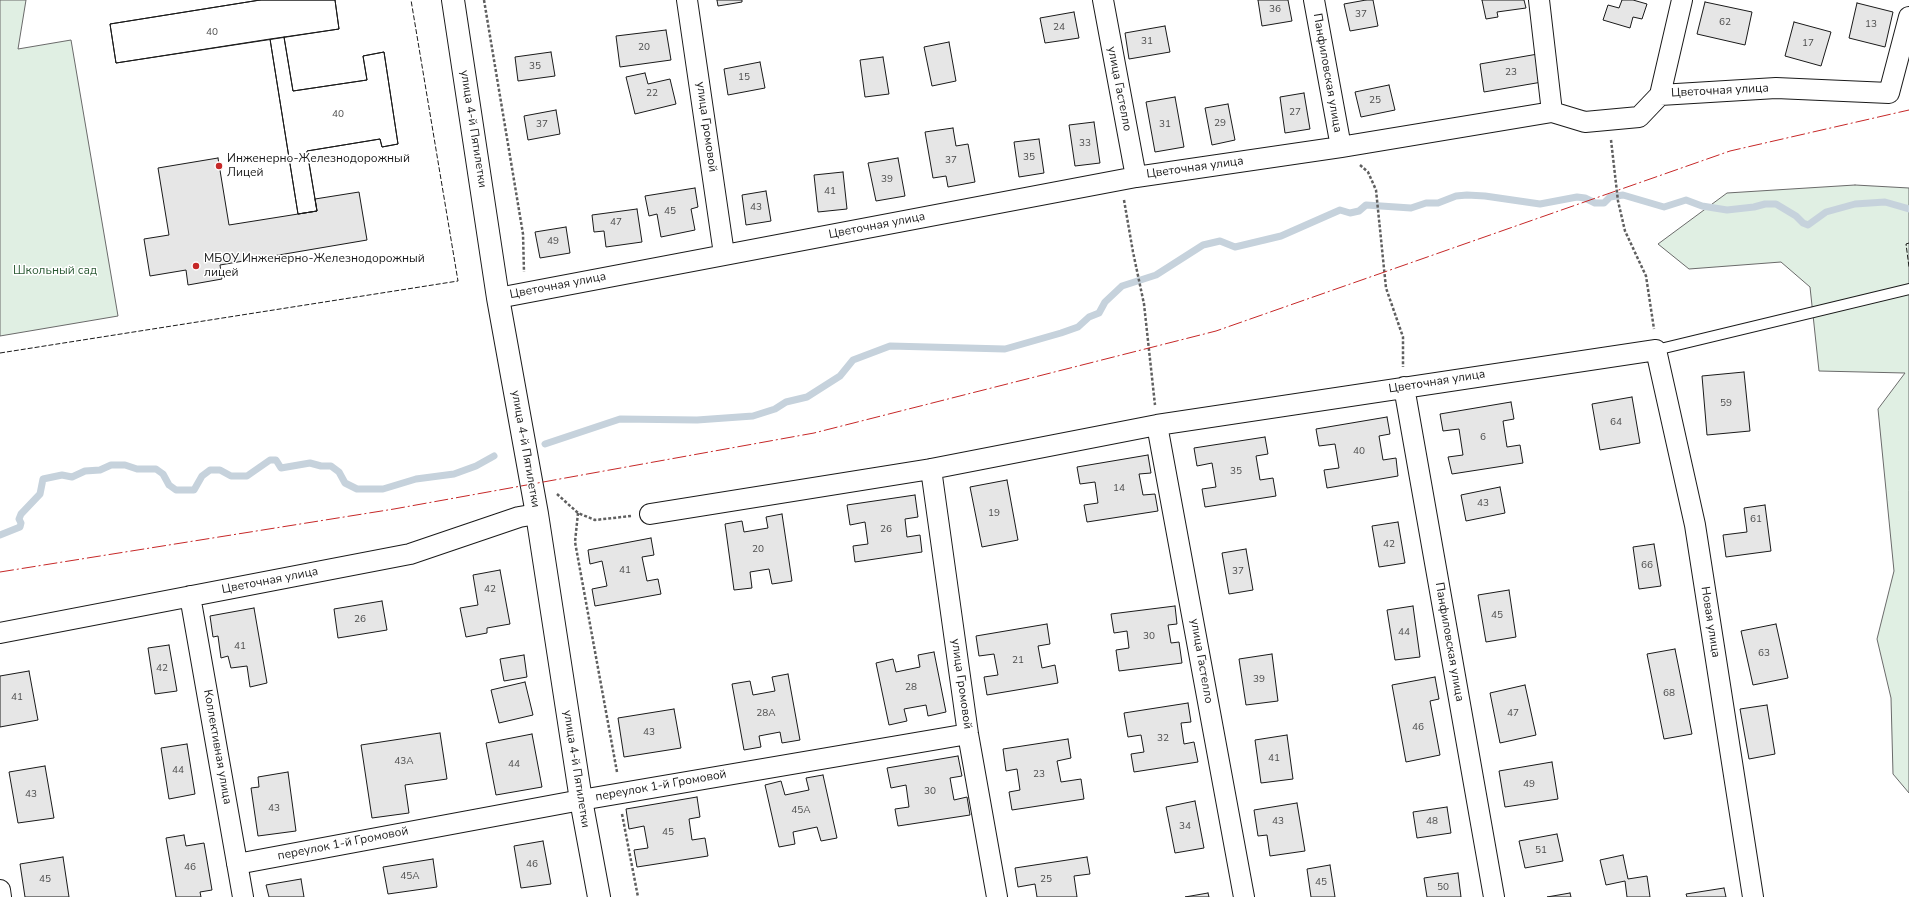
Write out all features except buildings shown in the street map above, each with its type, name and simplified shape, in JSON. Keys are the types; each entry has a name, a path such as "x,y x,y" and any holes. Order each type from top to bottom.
{"street":[{"name":"улица 4-й Пятилетки","path":"454,0 498,298 537,514 580,800 599,897"},
{"name":"улица Громовой","path":"687,0 724,254"},
{"name":"улица Гастелло","path":"1103,0 1128,179"},
{"name":"Панфиловская улица","path":"1314,0 1340,147"},
{"path":"1539,0 1552,112"},
{"path":"1660,95 1682,0"},
{"name":"Цветочная улица","path":"498,298 724,254 1128,179 1340,147 1552,112 1585,122 1639,117 1660,95 1776,88 1889,93 1909,17"},
{"name":"Цветочная улица","path":"650,514 931,469 1157,425 1656,350"},
{"name":"Новая улица","path":"1656,350 1695,525 1753,897"},
{"name":"Панфиловская улица","path":"1404,387 1494,897"},
{"name":"улица Гастелло","path":"1157,425 1244,897"},
{"name":"улица Громовой","path":"931,469 968,734 997,897"},
{"name":"Цветочная улица","path":"0,633 410,554 519,517 537,514"},
{"name":"Коллективная улица","path":"190,596 243,897"},
{"name":"переулок 1-й Громовой","path":"237,864 580,800 968,734"},
{"path":"0,890 1,897"}],"lane":[{"path":"1656,350 1909,290"}],"path":[{"path":"484,0 523,234 523,268 527,292"},
{"path":"1610,120 1615,183 1618,201 1625,231 1646,276 1653,313 1656,350"},
{"path":"1128,179 1136,271 1142,290 1157,425"},
{"path":"1376,190 1386,288 1403,337 1404,387"},
{"path":"553,488 560,498 578,513 595,520 650,514"},
{"path":"578,513 575,542 621,793 620,801 638,897"}],"green space":[{"name":"Школьный сад","path":"0,0 26,0 18,49 71,40 118,316 0,336"},
{"path":"1855,185 1909,188 1909,793 1893,774 1891,698 1877,639 1894,571 1878,409 1905,373 1819,371 1810,287 1781,262 1689,269 1658,244 1727,193"}],"waterway":[{"path":"545,444 620,419 697,420 753,416 775,409 786,402 807,397 840,376 853,360 890,346 1005,349 1061,333 1078,327 1089,317 1099,313 1105,302 1122,286 1156,275 1203,245 1220,241 1235,247 1281,236 1340,210 1350,213 1359,211 1366,205 1411,208 1426,203 1438,203 1456,196 1467,195 1485,196 1540,204 1577,197 1585,198 1595,203 1604,203 1610,197 1623,195 1664,207 1686,200 1702,206 1727,210 1754,207 1765,204 1776,204 1808,225 1826,212 1855,204 1885,202 1909,209"},
{"path":"0,535 20,527 21,523 19,519 21,514 40,494 43,479 62,475 72,477 85,471 100,470 111,465 125,465 137,469 156,469 163,474 169,485 176,490 194,490 202,476 210,470 220,470 231,476 247,476 270,460 276,460 281,468 310,463 321,466 331,466 339,472 345,483 357,489 383,489 416,479 454,474 476,466 494,456"}],"fence":[{"path":"0,353 458,281 411,0"},
{"path":"1909,243 1906,244 1909,267"}],"power":[{"path":"0,572 394,509 814,433 1216,331 1730,151 1909,110"}],"place":[{"name":"Инженерно-Железнодорожный Лицей","path":"219,166"},
{"name":"МБОУ Инженерно-Железнодорожный лицей","path":"196,266"}]}
